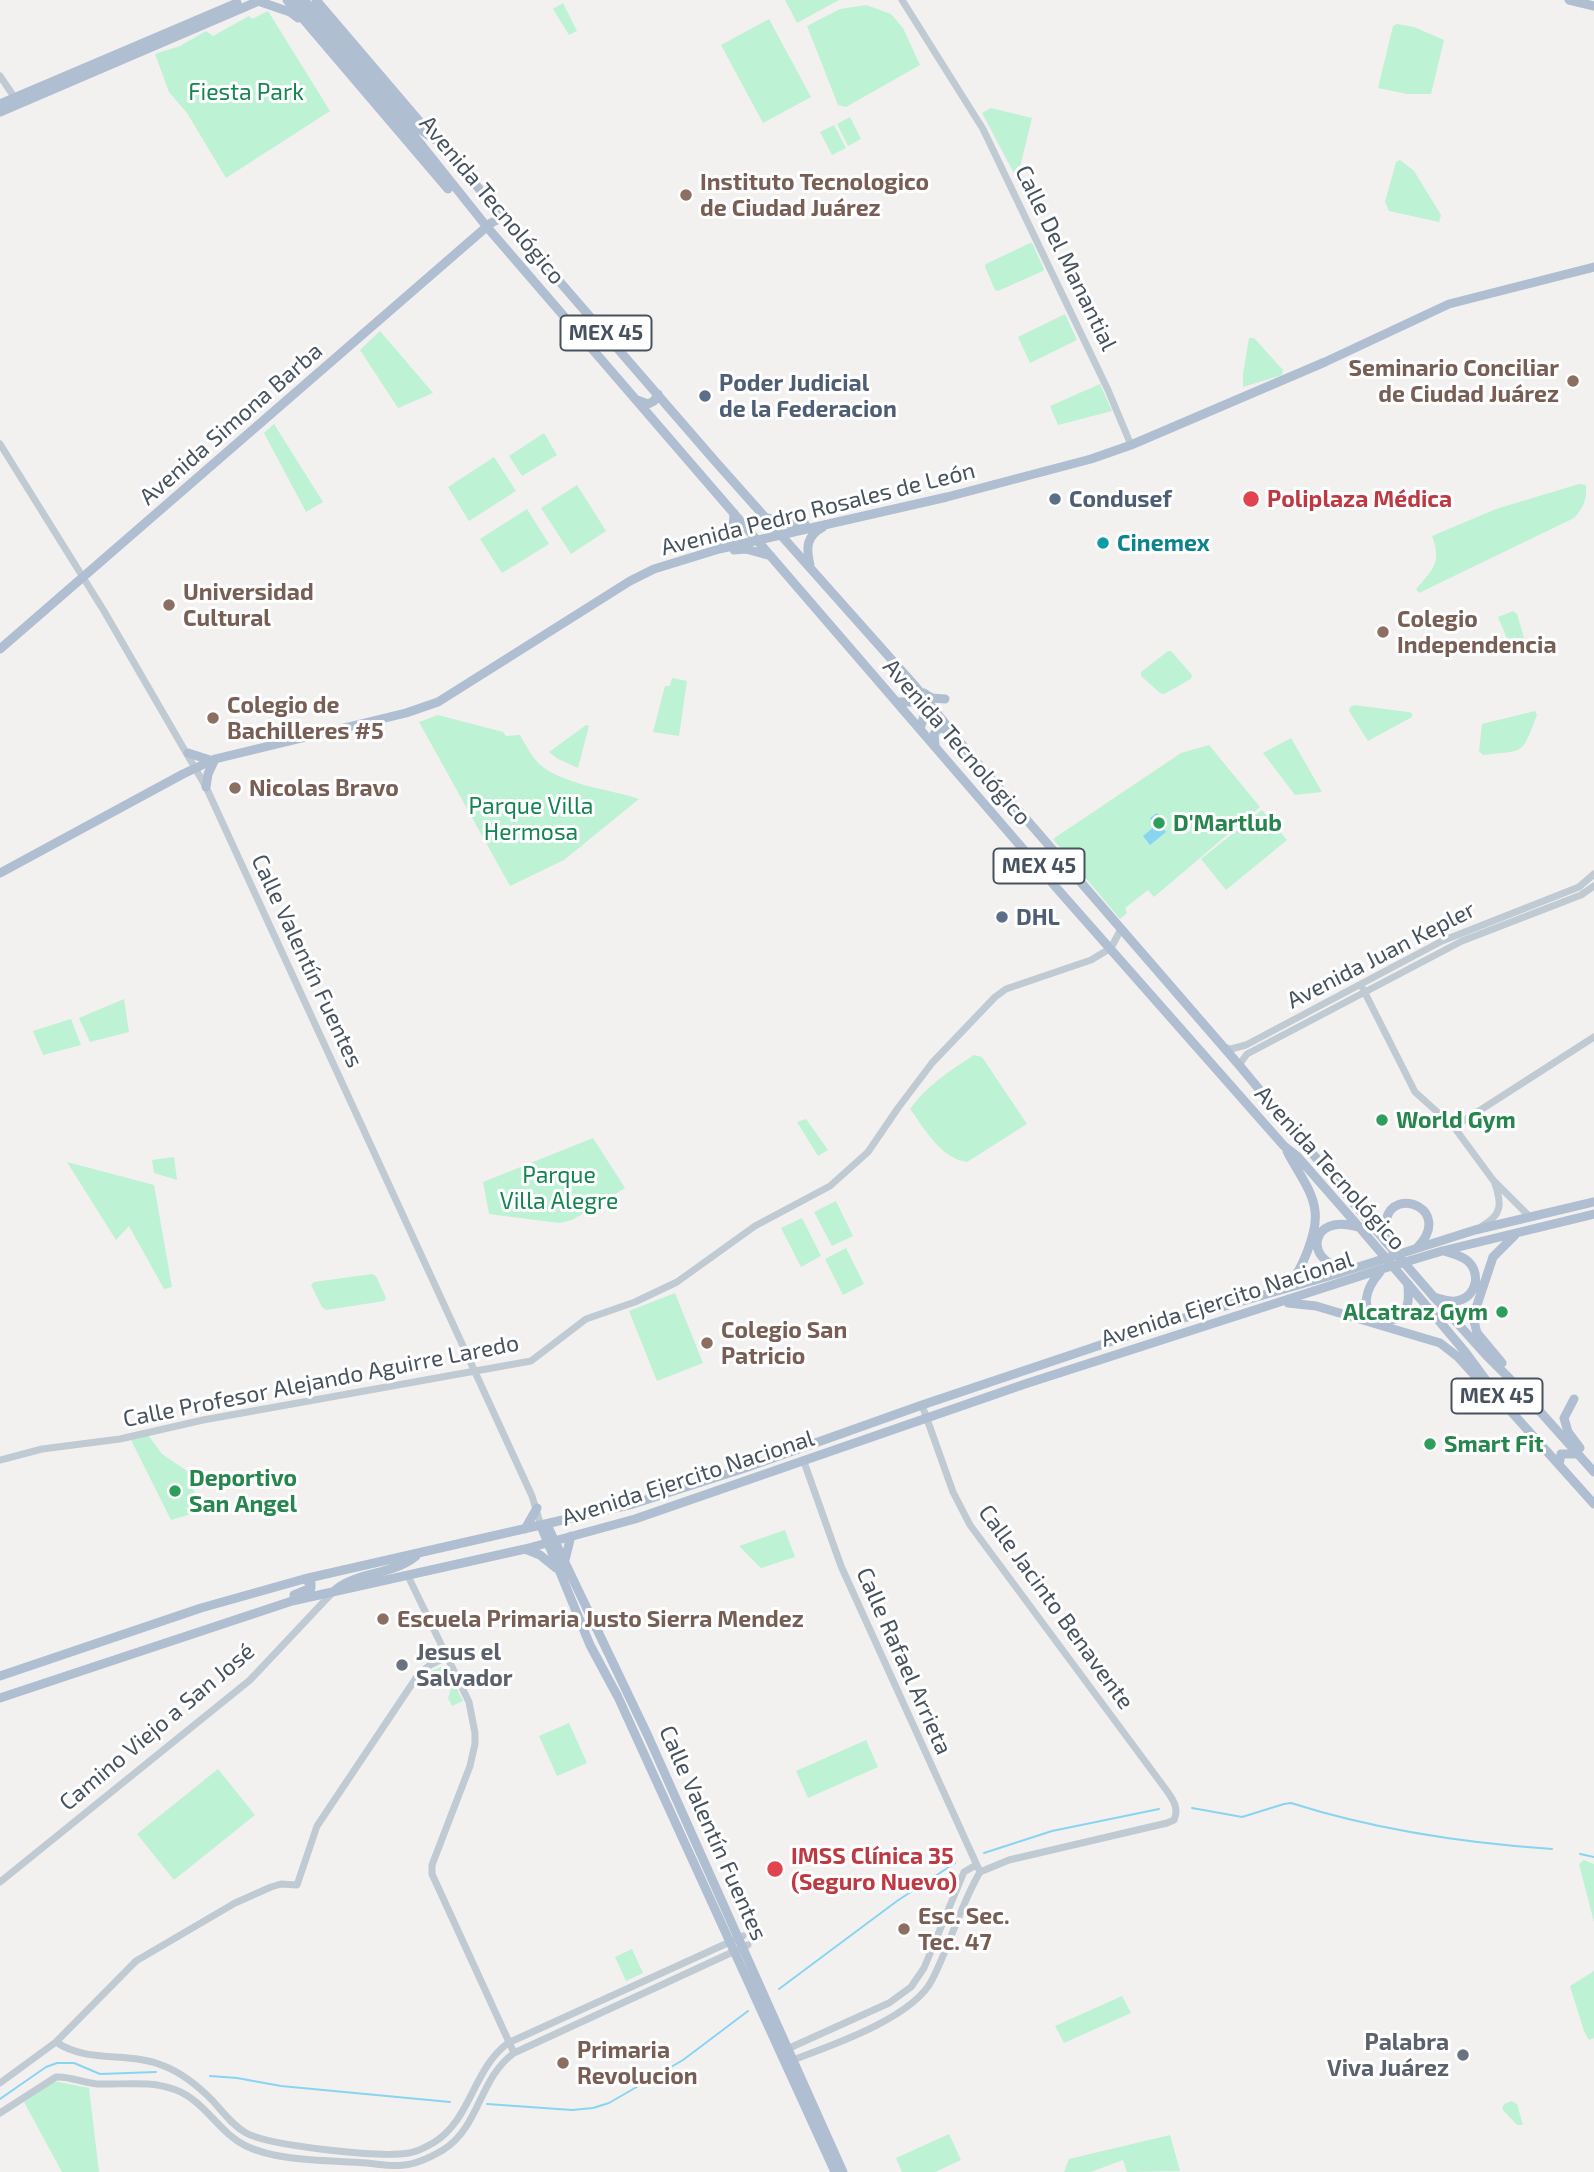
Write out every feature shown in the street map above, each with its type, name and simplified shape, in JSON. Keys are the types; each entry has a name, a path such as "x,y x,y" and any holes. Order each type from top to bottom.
{"main road":[{"path":"0,111 17,100 245,0"},
{"path":"0,104 17,100 260,0 290,12 304,22"},
{"path":"290,0 304,22 472,215 487,227 498,220 507,220"},
{"name":"Avenida Tecnológico","path":"290,0 415,130 429,135 489,199 918,690 951,732 1239,1065 1386,1242 1594,1472"},
{"name":"Avenida Tecnológico","path":"304,0 415,130 487,227 1111,948 1284,1146 1297,1156 1360,1228 1466,1353 1499,1398 1594,1504"},
{"path":"316,0 323,5 429,135"},
{"path":"1569,0 1594,6"},
{"path":"474,211 487,209 489,199"},
{"name":"Avenida Simona Barba","path":"0,649 84,579 487,227"},
{"name":"Avenida Pedro Rosales de León","path":"0,873 183,774 215,760 431,705 646,572 719,549 988,487 1131,445 1325,362 1449,304 1594,267"},
{"path":"635,399 648,404 654,401 658,394"},
{"path":"657,425 664,415 672,418 710,462 725,472"},
{"path":"734,513 733,533 719,549 725,552 747,549 771,556"},
{"path":"766,517 799,525 831,522"},
{"path":"811,567 809,540 814,532 831,522"},
{"path":"897,702 915,702 918,690 932,698 945,699"},
{"path":"917,725 931,706"},
{"path":"935,745 934,734 938,729 951,732"},
{"path":"183,774 197,777 204,785 215,760 206,760 188,753"},
{"path":"1283,1289 1296,1277 1304,1262 1316,1214 1303,1179 1284,1146"},
{"name":"Avenida Ejercito Nacional","path":"0,1676 201,1608 304,1579 633,1504 1163,1324 1475,1230 1594,1202"},
{"path":"1386,1242 1385,1221 1391,1210 1400,1203 1413,1204 1423,1210 1429,1223 1426,1237 1416,1249"},
{"name":"Avenida Ejercito Nacional","path":"0,1698 308,1597 525,1549 606,1527 804,1462 1025,1384 1382,1269 1442,1251 1594,1214"},
{"path":"1351,1269 1336,1267 1326,1261 1319,1252 1317,1240 1323,1231 1335,1224 1360,1228"},
{"path":"1518,1232 1498,1250 1488,1267 1473,1323 1480,1337 1519,1388"},
{"path":"1433,1296 1460,1300 1469,1294 1476,1279 1468,1261 1442,1251"},
{"path":"1382,1269 1368,1287 1365,1298 1367,1308 1378,1318 1392,1320 1404,1312 1408,1302 1408,1284"},
{"path":"1205,1328 1210,1318 1230,1311 1242,1301"},
{"path":"1283,1303 1316,1306 1440,1343 1499,1398"},
{"path":"1574,1399 1565,1412 1565,1425 1594,1466"},
{"path":"1559,1465 1561,1454 1577,1454"},
{"path":"606,1527 634,1515 636,1511 633,1504"},
{"path":"525,1529 538,1511"},
{"name":"Calle Valentín Fuentes","path":"544,1525 551,1541 557,1569 581,1623 691,1856 737,1938"},
{"path":"565,1560 571,1536"},
{"name":"Calle Valentín Fuentes","path":"551,1541 565,1560 592,1617 742,1948 835,2172"},
{"path":"469,1543 467,1553 472,1560"},
{"path":"525,1549 540,1555 557,1569"},
{"path":"331,1594 344,1583 400,1566 421,1553"},
{"path":"278,1606 286,1599 311,1588 311,1583 304,1579"},
{"path":"581,1623 592,1617"},
{"path":"0,1682 15,1675 16,1670"},
{"path":"690,1869 691,1856"},
{"name":"Calle Valentín Fuentes","path":"789,2061 843,2172"}],"street":[{"name":"Calle Del Manantial","path":"902,0 983,129 1108,390 1131,445"},
{"path":"0,76 17,100"},
{"name":"Calle Valentín Fuentes","path":"0,444 188,753 544,1525"},
{"name":"Avenida Juan Kepler","path":"1223,1047 1231,1049 1246,1045 1442,941 1579,887 1594,874"},
{"name":"Avenida Juan Kepler","path":"1239,1065 1247,1054 1462,941 1581,895 1594,886"},
{"path":"1111,948 1121,929"},
{"name":"Calle Profesor Alejando Aguirre Laredo","path":"0,1460 42,1449 120,1439 203,1420 512,1366 538,1358 586,1319 635,1302 677,1282 755,1226 828,1188 868,1152 932,1063 995,997 1006,989 1091,960 1111,948"},
{"path":"1360,985 1419,1097 1454,1128 1493,1180 1530,1217"},
{"path":"1454,1128 1594,1037"},
{"path":"1475,1230 1491,1221 1500,1210 1501,1203 1493,1180"},
{"name":"Calle Jacinto Benavente","path":"922,1405 953,1492 970,1525 1167,1791 1177,1814 1174,1821 978,1869"},
{"name":"Calle Rafael Arrieta","path":"804,1462 841,1566 978,1869"},
{"path":"408,1576 448,1656 474,1719 475,1744 470,1766 432,1865 432,1874 514,2053"},
{"name":"Camino Viejo a San José","path":"0,1882 240,1688 331,1594"},
{"path":"0,2083 56,2042 136,1961 235,1902 271,1886 297,1885 317,1826 347,1780 418,1675 448,1656"},
{"path":"785,2051 889,2003 911,1987 923,1968 964,1872 978,1869"},
{"path":"789,2061 906,2009 920,1997 932,1980 978,1869"},
{"path":"56,2042 81,2053 155,2063 185,2077 201,2089 245,2132 272,2142 382,2154 410,2153 444,2135 457,2122 484,2068 508,2043 737,1938"},
{"path":"0,2113 55,2077 95,2084 151,2083 193,2098 235,2139 246,2146 270,2153 384,2165 415,2163 456,2141 467,2127 494,2072 514,2053 742,1948"},
{"path":"176,2090 185,2077"},
{"path":"185,2077 193,2098"},
{"path":"270,2153 272,2142"}],"green space":[{"path":"785,0 839,0 797,23"},
{"path":"563,3 577,31 569,35 553,9"},
{"path":"866,5 891,14 903,28 920,65 846,107 838,105 807,26 840,9"},
{"name":"Fiesta Park","path":"268,11 330,111 226,178 187,113 169,92 155,54 180,46 206,31 213,36 249,16 252,19"},
{"path":"769,19 811,97 763,123 721,45"},
{"path":"1397,24 1414,27 1444,40 1431,94 1407,94 1378,88 1393,26"},
{"path":"991,108 1032,118 1017,179 982,113"},
{"path":"850,117 861,139 848,146 837,124"},
{"path":"834,125 846,148 832,155 820,132"},
{"path":"1400,160 1414,171 1441,215 1439,222 1389,211 1385,202 1396,162"},
{"path":"1030,243 1043,271 995,290 986,264"},
{"path":"1065,314 1077,340 1030,363 1018,337"},
{"path":"380,331 433,393 398,408 360,350"},
{"path":"1249,338 1254,338 1283,370 1282,375 1243,387"},
{"path":"1100,384 1112,411 1058,425 1050,406"},
{"path":"274,424 323,502 306,512 264,433"},
{"path":"544,433 557,455 522,476 509,456"},
{"path":"494,457 516,491 469,521 448,487"},
{"path":"1579,484 1586,485 1586,495 1574,518 1419,593 1416,589 1436,559 1432,536 1496,509"},
{"path":"577,485 606,531 571,554 541,508"},
{"path":"527,509 549,544 502,573 480,539"},
{"path":"1513,611 1517,614 1525,641 1511,648 1498,617"},
{"path":"1171,651 1192,675 1191,679 1164,694 1141,676 1141,672"},
{"path":"672,678 687,681 679,736 653,732 665,686 670,686"},
{"path":"1354,705 1408,712 1412,713 1412,717 1368,741 1349,711"},
{"path":"1535,711 1537,715 1532,728 1520,748 1483,755 1479,751 1482,724"},
{"name":"Parque Villa Hermosa","path":"438,715 503,732 506,736 520,735 536,760 553,773 577,783 639,799 564,860 510,886 419,722"},
{"path":"586,725 589,726 578,768 549,752"},
{"path":"1291,738 1322,792 1295,795 1263,753"},
{"name":"D'Martlub","path":"1209,745 1260,807 1154,897 1148,890 1125,908 1127,913 1120,919 1053,839 1181,753"},
{"path":"1262,810 1287,840 1226,890 1201,859"},
{"path":"124,999 129,1032 90,1042 79,1018"},
{"path":"71,1019 81,1045 43,1055 33,1031"},
{"path":"974,1055 982,1057 1027,1124 967,1162 941,1149 910,1109 931,1086"},
{"path":"806,1119 828,1150 818,1156 797,1122"},
{"name":"Parque Villa Alegre","path":"593,1138 625,1188 572,1220 559,1223 489,1214 483,1182"},
{"path":"174,1157 177,1180 154,1173 152,1160"},
{"path":"67,1162 154,1185 172,1287 164,1289 129,1226 116,1240"},
{"path":"836,1201 853,1236 832,1246 814,1212"},
{"path":"802,1218 821,1256 801,1267 781,1228"},
{"path":"846,1248 864,1284 843,1295 825,1259"},
{"path":"372,1274 376,1276 386,1298 384,1301 326,1310 311,1285 314,1282"},
{"path":"675,1293 703,1363 657,1381 629,1311"},
{"name":"Deportivo San Angel","path":"146,1432 162,1454 187,1471 201,1511 171,1520 130,1438"},
{"path":"785,1530 795,1557 761,1568 739,1546"},
{"path":"446,1667 463,1701 452,1706 448,1698 451,1689 427,1673"},
{"path":"569,1723 587,1763 557,1776 539,1736"},
{"path":"866,1740 878,1767 808,1798 796,1771"},
{"path":"218,1769 255,1815 174,1880 137,1834"},
{"path":"1584,1860 1594,1864 1594,1922 1579,1864"},
{"path":"632,1949 643,1973 626,1981 615,1957"},
{"path":"1594,1971 1594,2038 1589,2040 1570,1986"},
{"path":"1122,1996 1131,2013 1064,2043 1055,2026"},
{"path":"53,2081 89,2088 99,2172 62,2172 24,2102"},
{"path":"1512,2101 1517,2104 1523,2125 1517,2125 1502,2109 1504,2104"},
{"path":"949,2134 961,2160 935,2172 902,2172 896,2158"},
{"path":"1170,2135 1180,2171 1127,2172 1123,2160 1091,2172 1064,2172 1069,2159"}],"water":[{"path":"1157,813 1163,820 1159,824 1166,832 1150,845 1143,836 1155,826 1150,818"}],"waterway":[{"path":"1192,1808 1242,1817 1291,1803 1355,1821 1420,1834 1552,1849"},
{"path":"984,1853 1052,1831 1159,1809"},
{"path":"1580,1854 1594,1857"},
{"path":"779,1989 897,1901 955,1863"},
{"path":"487,2104 572,2110 609,2103 683,2060 748,2011"},
{"path":"0,2099 46,2067 57,2063 74,2063 100,2074 156,2072"},
{"path":"210,2076 281,2086 450,2102"}],"place":[{"name":"Instituto Tecnologico de Ciudad Juárez","path":"686,195"},
{"name":"Seminario Conciliar de Ciudad Juárez","path":"1573,381"},
{"name":"Poder Judicial de la Federacion","path":"705,396"},
{"name":"Condusef","path":"1055,499"},
{"name":"Poliplaza Médica","path":"1251,499"},
{"name":"Cinemex","path":"1103,543"},
{"name":"Universidad Cultural","path":"169,605"},
{"name":"Colegio Independencia","path":"1383,632"},
{"name":"Colegio de Bachilleres #5","path":"213,718"},
{"name":"Nicolas Bravo","path":"235,788"},
{"name":"D'Martlub","path":"1159,823"},
{"name":"DHL","path":"1002,917"},
{"name":"World Gym","path":"1382,1120"},
{"name":"Alcatraz Gym","path":"1502,1312"},
{"name":"Colegio San Patricio","path":"707,1343"},
{"name":"Smart Fit","path":"1430,1444"},
{"name":"Deportivo San Angel","path":"175,1491"},
{"name":"Escuela Primaria Justo Sierra Mendez","path":"383,1619"},
{"name":"Jesus el Salvador","path":"402,1665"},
{"name":"IMSS Clínica 35 (Seguro Nuevo)","path":"775,1869"},
{"name":"Esc. Sec. Tec. 47","path":"904,1929"},
{"name":"Palabra Viva Juárez","path":"1463,2055"},
{"name":"Primaria Revolucion","path":"563,2063"}]}
